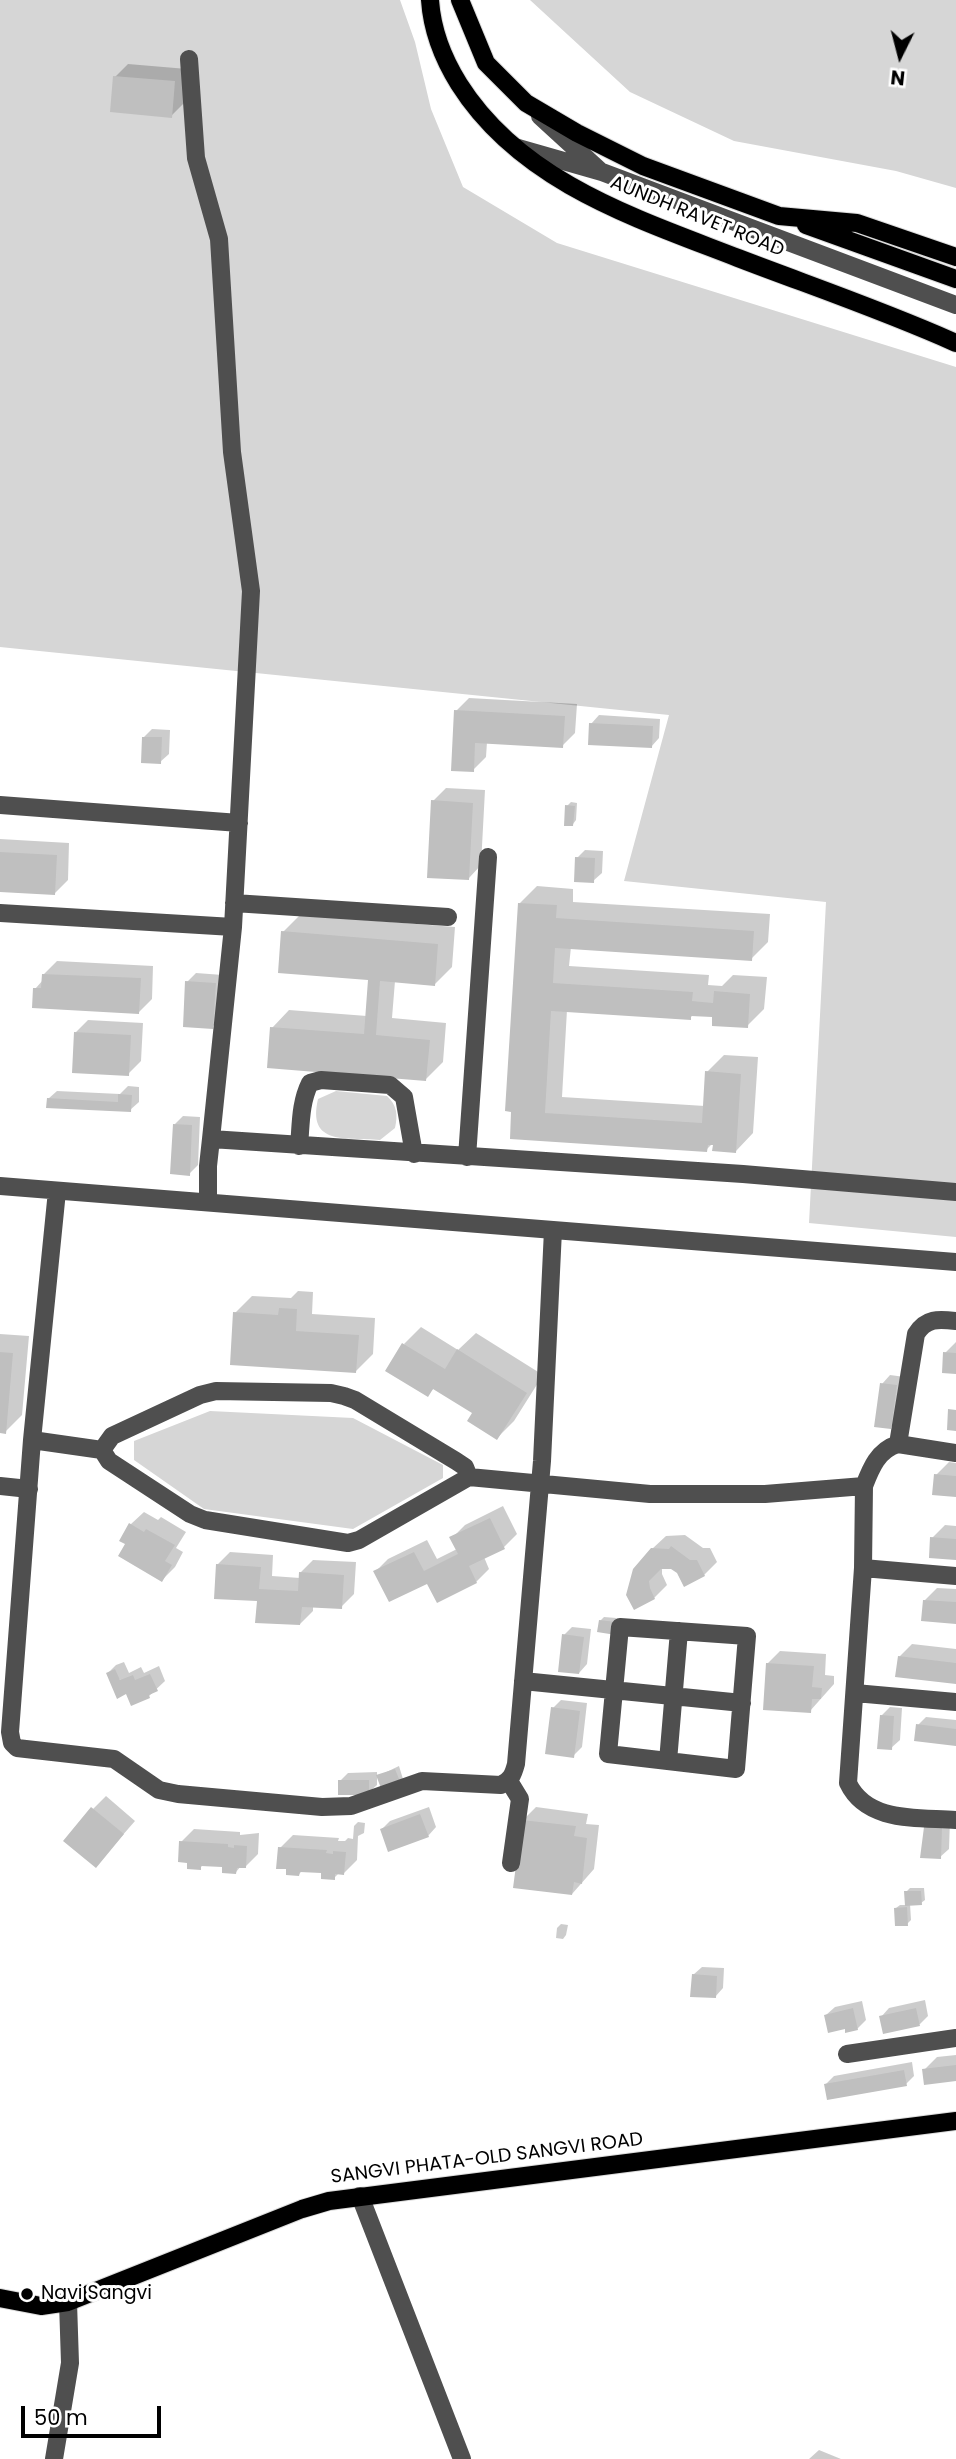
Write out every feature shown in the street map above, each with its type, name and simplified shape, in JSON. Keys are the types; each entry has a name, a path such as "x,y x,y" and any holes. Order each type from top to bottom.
{"main road":[{"name":"AUNDH RAVET ROAD","path":"430,0 445,63 473,106 511,146 557,178 619,212 956,343"},
{"name":"AUNDH RAVET ROAD","path":"460,0 486,63 526,103 577,133 643,166 779,216 857,223 956,257"},
{"path":"779,216 956,279"},
{"name":"SANGVI PHATA-OLD SANGVI ROAD","path":"0,2298 41,2306 68,2302 302,2209 329,2201 956,2121"}],"street":[{"path":"189,59 196,158 219,239 232,452 251,591 233,927 208,1166 208,1202"},
{"path":"526,103 602,172"},
{"path":"511,146 602,172 956,305"},
{"path":"0,805 239,823"},
{"path":"467,1157 488,857"},
{"path":"234,903 448,917"},
{"path":"0,913 233,927"},
{"path":"299,1146 303,1102 310,1083 321,1080 390,1085 404,1097 414,1154"},
{"path":"211,1139 743,1174 956,1192"},
{"path":"0,1186 956,1262"},
{"path":"57,1191 32,1440 10,1732 12,1743 17,1748 114,1759 159,1790 178,1794 322,1807 365,1803 422,1781 501,1785 509,1781 516,1764 540,1483 554,1230"},
{"path":"898,1444 916,1334 922,1325 930,1320 956,1321"},
{"path":"102,1450 112,1436 200,1395 216,1391 331,1393 355,1400 456,1461 465,1467 469,1477"},
{"path":"32,1440 102,1450 109,1461 190,1514 205,1520 348,1542 359,1540 469,1477 650,1494 765,1494 864,1486"},
{"path":"956,1453 898,1444 888,1447 880,1453 864,1486 863,1568 848,1783 854,1796 862,1804 885,1814 956,1820"},
{"path":"0,1486 29,1489"},
{"path":"863,1568 956,1576"},
{"path":"621,1627 747,1636 736,1769 608,1754 613,1690 621,1627"},
{"path":"668,1761 679,1631"},
{"path":"523,1681 742,1703"},
{"path":"855,1693 956,1702"},
{"path":"509,1781 520,1799 511,1863"},
{"path":"847,2054 956,2038"},
{"path":"360,2196 462,2459"},
{"path":"54,2459 70,2363 68,2302"}],"shaded area":[{"path":"0,0 400,0 415,42 431,109 463,187 557,243 956,367 956,1237 809,1223 826,902 624,881 669,715 0,647"},
{"path":"530,0 956,0 956,188 896,171 734,141 630,92"},
{"path":"336,1091 387,1096 396,1110 395,1128 380,1140 343,1138 324,1132 318,1125 316,1114 318,1099"},
{"path":"210,1411 353,1418 443,1465 443,1478 353,1529 204,1509 134,1460 134,1441"}],"building":[{"path":"113,76 175,81 172,118 110,112"},
{"path":"454,710 565,716 563,748 475,743 474,772 451,771"},
{"path":"589,723 653,726 652,748 588,745"},
{"path":"142,737 162,737 161,764 141,763"},
{"path":"431,800 473,803 469,880 427,878"},
{"path":"565,805 575,806 573,826 564,826"},
{"path":"0,852 57,855 55,895 0,892"},
{"path":"575,857 595,858 594,883 574,882"},
{"path":"518,903 557,905 556,918 754,931 752,961 555,948 553,983 693,992 692,1001 713,1003 714,991 750,994 748,1028 712,1026 712,1017 691,1016 691,1020 551,1011 545,1113 702,1123 705,1071 741,1074 736,1153 712,1151 713,1145 708,1145 707,1152 510,1139 511,1112 505,1111"},
{"path":"281,931 438,944 435,986 380,981 376,1035 430,1040 426,1081 267,1068 270,1027 364,1034 368,980 278,973"},
{"path":"42,974 141,978 139,1014 32,1008 33,988 41,988"},
{"path":"185,981 216,983 213,1029 183,1027"},
{"path":"74,1032 131,1035 129,1076 72,1073"},
{"path":"118,1094 132,1095 131,1112 46,1108 47,1098 118,1102"},
{"path":"173,1124 192,1125 190,1176 170,1174"},
{"path":"279,1308 297,1309 296,1331 359,1335 356,1373 230,1365 233,1312 278,1315"},
{"path":"402,1343 445,1369 457,1349 527,1393 497,1440 467,1421 472,1413 433,1389 428,1397 385,1371"},
{"path":"0,1352 13,1353 6,1434 0,1433"},
{"path":"943,1352 956,1353 956,1374 942,1373"},
{"path":"880,1383 897,1385 891,1429 874,1427"},
{"path":"948,1409 956,1410 956,1431 947,1430"},
{"path":"934,1474 956,1476 956,1497 932,1495"},
{"path":"490,1518 505,1549 469,1566 477,1583 437,1603 427,1584 389,1602 373,1571 414,1552 424,1571 458,1554 449,1537"},
{"path":"129,1523 175,1545 165,1561 172,1565 162,1582 118,1556 125,1544 119,1541"},
{"path":"930,1537 956,1539 956,1560 929,1558"},
{"path":"671,1546 690,1560 697,1560 705,1576 684,1587 677,1573 671,1569 661,1569 649,1581 655,1599 634,1610 626,1595 633,1569 651,1548 669,1549"},
{"path":"216,1564 261,1567 259,1589 298,1591 299,1572 344,1575 342,1609 302,1607 300,1625 255,1623 257,1601 214,1599"},
{"path":"923,1600 956,1602 956,1624 921,1621"},
{"path":"599,1620 617,1622 616,1635 597,1632"},
{"path":"562,1634 584,1637 579,1674 558,1672"},
{"path":"898,1656 956,1663 956,1684 895,1677"},
{"path":"766,1663 814,1666 812,1687 822,1688 821,1699 812,1699 811,1713 763,1710"},
{"path":"115,1669 120,1680 133,1675 135,1680 150,1674 158,1691 149,1695 150,1698 131,1706 126,1694 117,1699 106,1673"},
{"path":"551,1707 580,1711 574,1758 545,1754"},
{"path":"880,1715 894,1716 892,1750 877,1749"},
{"path":"916,1724 956,1729 956,1746 914,1741"},
{"path":"395,1769 401,1784 382,1791 376,1775"},
{"path":"338,1780 369,1780 369,1795 338,1795"},
{"path":"91,1807 124,1834 96,1868 63,1841"},
{"path":"420,1814 429,1837 388,1852 380,1829"},
{"path":"522,1820 576,1826 574,1836 587,1838 582,1884 574,1882 572,1895 513,1888"},
{"path":"924,1827 942,1828 941,1859 920,1858"},
{"path":"179,1841 228,1844 228,1847 234,1848 234,1845 247,1846 246,1868 237,1868 236,1874 222,1873 222,1867 201,1866 201,1870 187,1869 187,1863 178,1862"},
{"path":"278,1847 327,1850 326,1853 333,1854 333,1851 346,1852 344,1875 335,1874 335,1880 321,1879 321,1873 300,1872 299,1876 286,1875 286,1869 276,1869"},
{"path":"904,1891 921,1891 922,1905 905,1906"},
{"path":"907,1907 908,1926 895,1926 894,1908"},
{"path":"692,1974 717,1976 716,1998 690,1997"},
{"path":"853,2008 858,2030 845,2033 845,2029 828,2033 824,2015"},
{"path":"916,2008 920,2026 883,2034 879,2016"},
{"path":"956,2065 956,2081 924,2085 922,2069"},
{"path":"904,2070 907,2086 827,2100 824,2084"}],"place":[{"name":"Navi Sangvi","path":"27,2294"}]}
